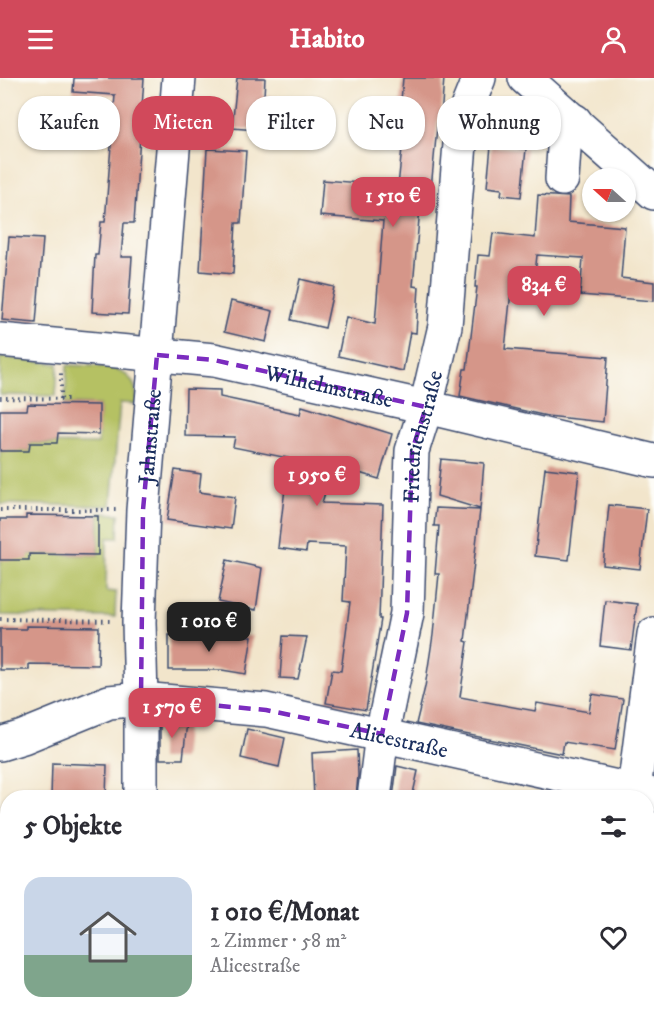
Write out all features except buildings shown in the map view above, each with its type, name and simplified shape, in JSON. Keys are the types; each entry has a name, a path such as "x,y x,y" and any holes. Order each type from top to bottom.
{"street":[{"name":"Jahnstraße","path":"141,790 139,622 143,510 179,78"},
{"name":"Friedrichstraße","path":"375,790 382,734 407,613 412,451 426,407 445,326 462,120 479,78"},
{"path":"525,78 654,193"},
{"path":"562,179 565,135 575,121"},
{"name":"Wilhelmstraße","path":"0,340 214,360 654,460"},
{"path":"640,790 654,634"},
{"name":"Alicestraße","path":"0,744 109,702 141,699 266,710 382,734 619,790"}],"path":[{"path":"0,398 70,399"},
{"path":"0,510 108,510"},
{"path":"0,619 109,621"}],"highlighted area":[{"path":"157,355 214,360 426,407 412,451 407,613 382,734 266,710 141,699 143,510"}],"green space":[{"path":"0,357 58,364 56,396 0,395"},
{"path":"67,365 114,369 124,373 136,390 137,404 120,403 111,506 0,504 0,451 29,451 30,443 98,444 99,405 65,404"},
{"path":"99,513 119,514 118,538 107,538 106,591 116,592 115,617 0,615 0,560 29,554 98,555"}]}
